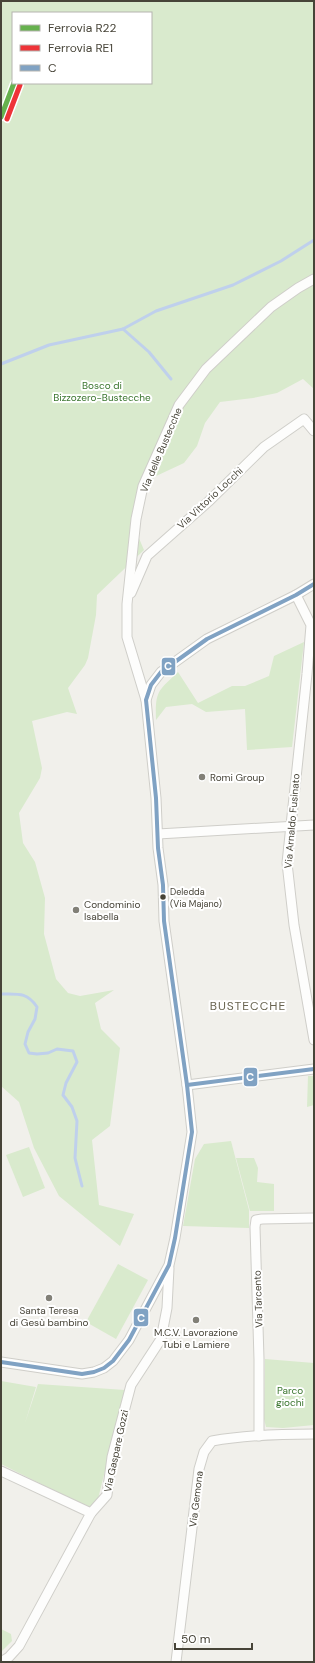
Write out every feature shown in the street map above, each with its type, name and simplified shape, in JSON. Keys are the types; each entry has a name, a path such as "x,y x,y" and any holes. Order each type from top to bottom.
{"street":[{"name":"Via delle Bustecche","path":"169,1265 175,1238 192,1132 187,1085 164,921 164,896 146,700 127,637 127,604 136,519 143,486 179,405 206,370 271,307 314,279"},
{"name":"Via Vittorio Locchi","path":"127,604 147,556 208,502 264,447 304,420 314,431"},
{"path":"146,700 151,685 161,672 207,639 296,595 314,584"},
{"name":"Via Arnaldo Fusinato","path":"296,595 312,626 287,864 298,948 314,1040"},
{"path":"158,834 314,825"},
{"path":"187,1085 314,1069"},
{"name":"Via Tarcento","path":"259,1436 256,1220 262,1218 314,1218"},
{"path":"1,1362 82,1374 94,1372 104,1368 113,1361 129,1340 169,1265"},
{"name":"Via Gaspare Gozzi","path":"1,1662 9,1657 19,1646 91,1513 107,1495 112,1457 131,1385 161,1338 168,1308 169,1265"},
{"name":"Via Gemona","path":"176,1662 199,1469 204,1452 212,1441 285,1434 314,1434"},
{"path":"1,1471 91,1513"}],"green space":[{"name":"Bosco di Bizzozero-Bustecche","path":"1,1 314,1 314,389 303,379 277,393 220,402 205,423 197,446 184,463 154,477 144,498 138,536 144,550 97,595 96,615 88,658 85,665 68,688 77,714 67,712 32,721 42,768 40,778 19,813 23,843 35,862 45,898 44,934 56,979 68,993 80,996 114,990 95,1003 101,1029 120,1048 110,1126 92,1140 99,1205 134,1214 120,1246 59,1196 34,1148 19,1102 1,1086"},
{"path":"304,642 292,747 247,750 245,709 206,712 192,704 166,707 156,720 156,703 159,692 178,672 198,703 232,686 245,686 269,676 274,656"},
{"path":"308,1076 314,1076 314,1105 307,1107"},
{"path":"231,1141 249,1210 249,1228 183,1226 195,1159 204,1144"},
{"path":"29,1147 45,1188 23,1197 6,1155"},
{"path":"236,1158 254,1158 258,1168 257,1182 274,1184 274,1211 250,1211"},
{"path":"118,1264 148,1280 116,1339 86,1322"},
{"name":"Parco giochi","path":"265,1359 314,1363 314,1425 283,1428 266,1427 264,1419"},
{"path":"1,1381 36,1387 25,1423 38,1384 125,1390 95,1511 1,1464"},
{"path":"1,1629 11,1634 12,1641 1,1652"}],"waterway":[{"path":"1,364 49,345 123,329 156,311 233,285 281,261 314,240"},
{"path":"123,329 149,352 171,379"},
{"path":"1,994 17,994 26,996 37,1007 35,1019 28,1032 25,1044 29,1053 48,1053 57,1049 73,1051 77,1062 66,1083 63,1095 72,1107 77,1121 75,1158 82,1186"}],"rail line":[{"name":"R22","path":"1,117 14,84"},
{"name":"RE1","path":"7,119 20,85"}],"transit line":[{"name":"C","path":"1,1362 82,1374 94,1372 104,1368 113,1361 129,1340 169,1265 175,1238 192,1132 187,1085 164,921 163,885 158,848 156,798 146,700 151,685 161,672 207,639 296,595 314,584"},
{"name":"C","path":"187,1085 314,1069"}],"place":[{"name":"Romi Group","path":"202,777"},
{"name":"Deledda (Via Majano)","path":"163,897"},
{"name":"Condominio Isabella","path":"76,910"},
{"name":"Santa Teresa di Gesù bambino","path":"49,1298"},
{"name":"M.C.V. Lavorazione Tubi e Lamiere","path":"196,1320"}],"district":[{"name":"BUSTECCHE","path":"248,1006"}]}
